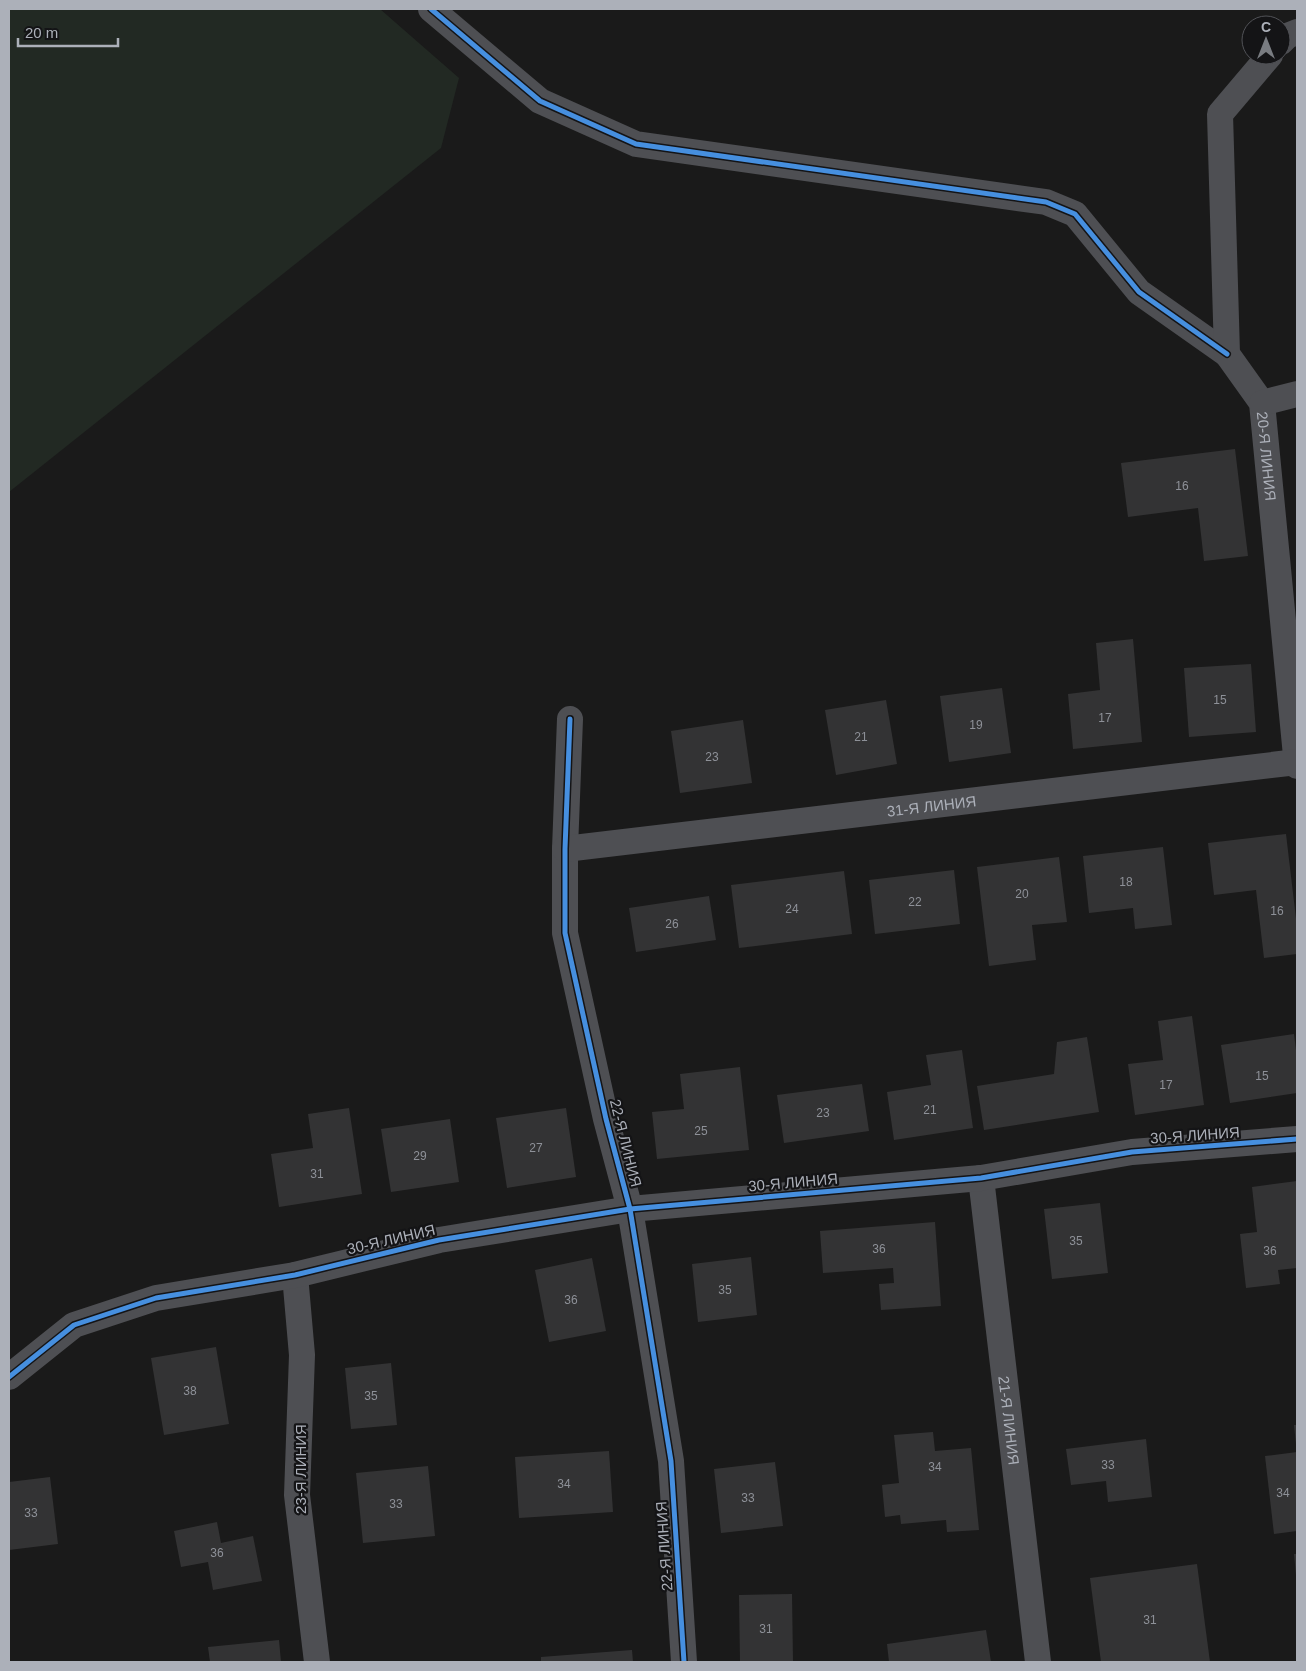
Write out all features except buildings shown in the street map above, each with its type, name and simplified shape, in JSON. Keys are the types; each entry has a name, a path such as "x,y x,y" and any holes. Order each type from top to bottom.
{"street":[{"name":"20-Я ЛИНИЯ","path":"432,9 540,101 636,144 1046,202 1075,214 1139,292 1227,354 1262,402 1297,766"},
{"path":"1227,354 1220,114 1262,65"},
{"path":"1262,402 1297,394"},
{"name":"22-Я ЛИНИЯ","path":"570,719 565,849 565,933 606,1119 630,1209 671,1460 684,1662"},
{"name":"31-Я ЛИНИЯ","path":"565,849 1297,762"},
{"name":"30-Я ЛИНИЯ","path":"9,1377 74,1325 156,1298 295,1274 439,1240 630,1209 981,1178 1132,1152 1297,1139"},
{"name":"21-Я ЛИНИЯ","path":"981,1178 1038,1662"},
{"name":"23-Я ЛИНИЯ","path":"295,1274 302,1355 297,1495 317,1662"}],"shaded area":[{"path":"9,9 380,9 459,78 441,148 9,492"}],"cycle path":[{"path":"431,9 540,101 636,144 1046,202 1075,214 1139,292 1227,354"},
{"path":"570,719 565,849 565,933 606,1119 630,1209 671,1461 684,1662"},
{"path":"9,1377 74,1325 156,1298 295,1275 439,1240 630,1209 981,1178 1132,1152 1297,1139"}]}
